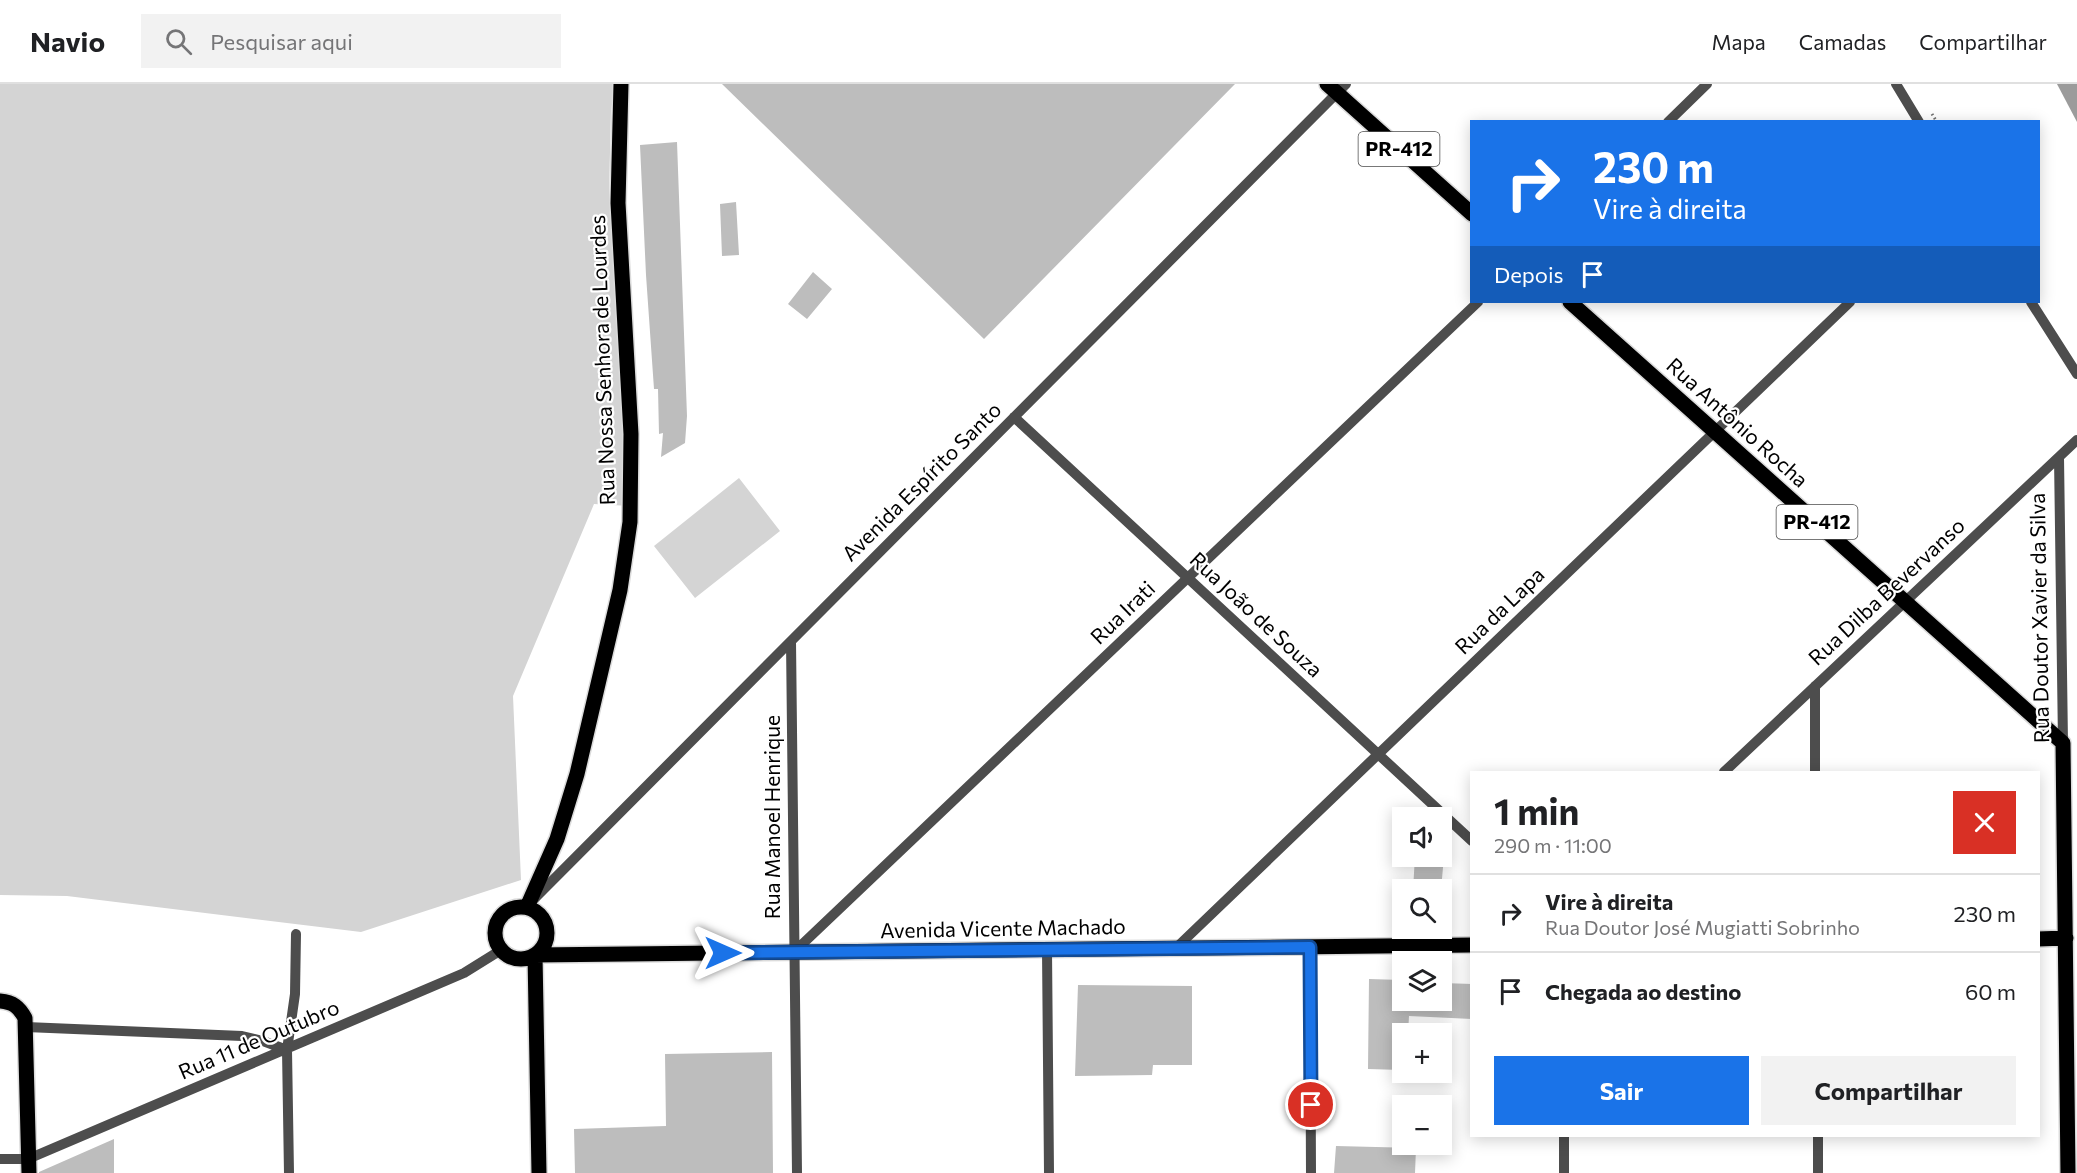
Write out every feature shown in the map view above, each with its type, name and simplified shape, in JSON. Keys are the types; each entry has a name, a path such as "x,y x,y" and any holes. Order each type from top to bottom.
{"main road":[{"name":"Rua Nossa Senhora de Lourdes","path":"527,907 557,839 577,774 620,590 630,522 630,434 618,203 621,84"},
{"name":"PR-412","path":"1336,87 1470,212"},
{"name":"Rua Antônio Rocha","path":"1571,303 2063,743"},
{"name":"Rua Doutor Xavier da Silva","path":"2063,743 2072,938 2068,1173"},
{"path":"527,907 542,916 546,924 546,941 535,955 521,959 514,958 501,950 495,935 499,919 511,909 527,907"},
{"path":"2040,939 2072,938"},
{"name":"Avenida Vicente Machado","path":"535,955 1470,945"},
{"path":"535,955 539,1173"},
{"path":"0,1000 10,1002 20,1009 25,1018 29,1166"}],"street":[{"path":"1670,120 1707,84"},
{"path":"1896,84 1918,120"},
{"name":"Avenida Espírito Santo","path":"527,907 1014,417 1336,87"},
{"name":"Rua Irati","path":"794,952 1477,303"},
{"name":"Rua da Lapa","path":"1176,948 1849,303"},
{"path":"2032,303 2077,374"},
{"name":"Rua João de Souza","path":"1014,417 1470,839"},
{"name":"Rua Dilba Bevervanso","path":"1725,771 2077,440"},
{"name":"Rua Doutor Xavier da Silva","path":"2059,458 2063,743"},
{"name":"Rua Manoel Henrique","path":"791,641 796,1173"},
{"path":"1815,686 1815,771"},
{"path":"289,1173 287,1050 295,994 296,934"},
{"path":"1310,947 1311,1173"},
{"name":"Rua 11 de Outubro","path":"29,1166 464,973 501,950"},
{"path":"1047,950 1049,1173"},
{"path":"26,1028 242,1036 287,1050"},
{"path":"1564,1137 1564,1173"},
{"path":"1818,1137 1818,1173"},
{"path":"0,1159 29,1166"}],"shaded area":[{"path":"0,84 615,84 611,111 609,193 630,506 594,504 513,696 521,880 361,932 67,896 0,895"},
{"path":"2057,84 2077,84 2077,122"},
{"path":"739,478 780,531 695,598 654,546"}],"building":[{"path":"722,84 1235,84 984,339"},
{"path":"677,142 687,416 685,443 661,457 663,433 659,434 658,389 654,389 640,145"},
{"path":"736,202 739,255 722,256 720,204"},
{"path":"813,272 832,289 807,319 788,304"},
{"path":"1414,867 1443,867 1442,879 1414,879"},
{"path":"1369,979 1392,980 1392,1011 1452,1011 1452,983 1470,984 1470,1019 1409,1016 1409,1023 1392,1023 1392,1070 1368,1069"},
{"path":"1078,985 1192,986 1192,1065 1153,1065 1152,1075 1075,1076"},
{"path":"772,1052 773,1173 575,1173 574,1129 666,1126 665,1054"},
{"path":"114,1139 114,1173 39,1173 39,1172"},
{"path":"1336,1146 1392,1147 1392,1155 1416,1155 1415,1173 1334,1173"}],"route":[{"path":"723,953 1310,947 1311,1105"}]}
